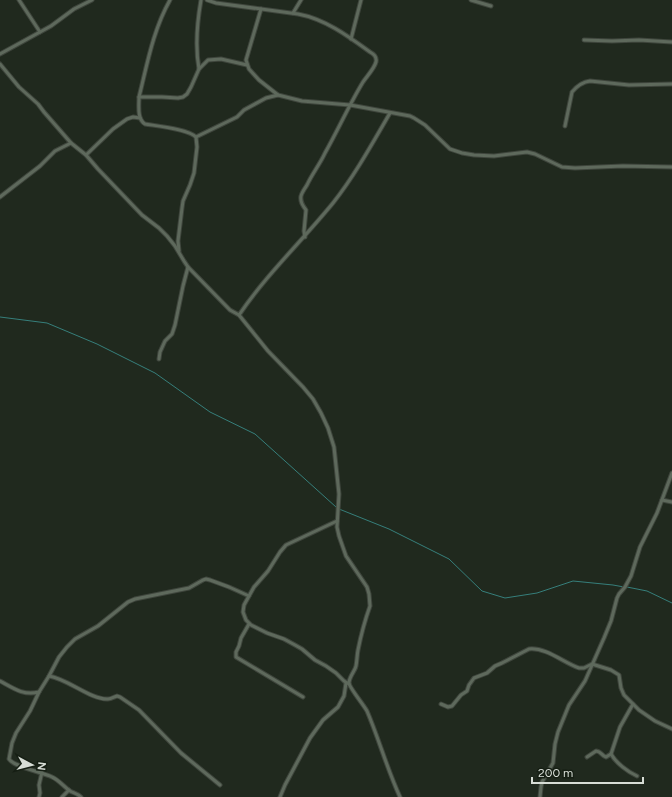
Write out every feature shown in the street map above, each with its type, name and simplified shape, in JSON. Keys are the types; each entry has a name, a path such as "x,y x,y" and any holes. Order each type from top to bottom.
{"street":[{"path":"19,0 40,32"},
{"path":"0,54 51,26 74,9 92,0"},
{"path":"170,0 163,12 153,41 139,98 140,118 145,124 180,130 193,134 196,137 197,147 194,173 183,201 178,241 179,252"},
{"path":"199,69 196,52 198,18 201,0"},
{"path":"207,0 216,3 309,16 339,30 375,55 376,62 362,82 325,154 301,196 301,202 306,210 304,231 305,237"},
{"path":"293,13 301,0"},
{"path":"351,39 361,0"},
{"path":"471,0 491,6"},
{"path":"260,9 246,60 247,65 259,80 278,95 302,101 350,105 410,116 425,125 450,149 462,153 494,156 527,152 535,154 562,167 672,167"},
{"path":"584,40 644,40 672,42"},
{"path":"139,98 183,97 187,94 199,69 208,60 221,59 247,65"},
{"path":"0,64 19,87 38,104 71,143 86,154 135,208 167,236 188,267 230,310 239,316 268,351 303,387 313,399 328,428 334,447 339,494 337,521 339,536 346,556 367,587 370,606 358,651 355,670 349,680 344,696 338,707 323,720 310,738 280,797"},
{"path":"565,126 572,92 584,82 590,81 628,85 672,84"},
{"path":"196,137 237,117 244,110 266,98 278,95"},
{"path":"239,316 250,299 333,203 359,166 390,113"},
{"path":"86,154 127,118 140,118"},
{"path":"0,197 40,166 55,151 71,143"},
{"path":"159,359 160,352 165,341 172,334 188,267"},
{"path":"540,797 542,782 553,763 558,732 570,705 585,681 611,621 617,598 626,587 640,547 657,513 672,473"},
{"path":"662,500 672,502"},
{"path":"337,521 286,544 273,564 254,587 244,605 243,612 249,624 284,639 302,649 348,683 366,710 400,797"},
{"path":"81,797 54,778 42,772 20,766 9,759 16,733 30,711 59,657 67,647 75,639 98,626 124,604 135,599 189,588 206,579 249,596"},
{"path":"249,624 241,638 236,652 236,657 303,697"},
{"path":"441,704 446,707 452,706 461,695 466,692 474,678 487,673 495,666 533,648 541,650 579,668 584,668 592,664 611,670 619,676 623,692 643,714 672,728"},
{"path":"49,676 60,679 93,696 110,699 117,696 120,697 139,710 181,753 220,785"},
{"path":"0,681 27,694 39,692"},
{"path":"611,754 620,727 633,704"},
{"path":"587,757 596,751 604,756 611,754"},
{"path":"611,754 628,771 638,776"},
{"path":"39,797 39,781 42,772"},
{"path":"62,797 69,790"}],"waterway":[{"path":"0,317 47,323 97,344 155,373 210,412 255,434 336,507"},
{"path":"339,509 389,529 449,559 482,591 505,598 537,593 573,581 624,587"},
{"path":"627,587 647,591 672,603"}]}
